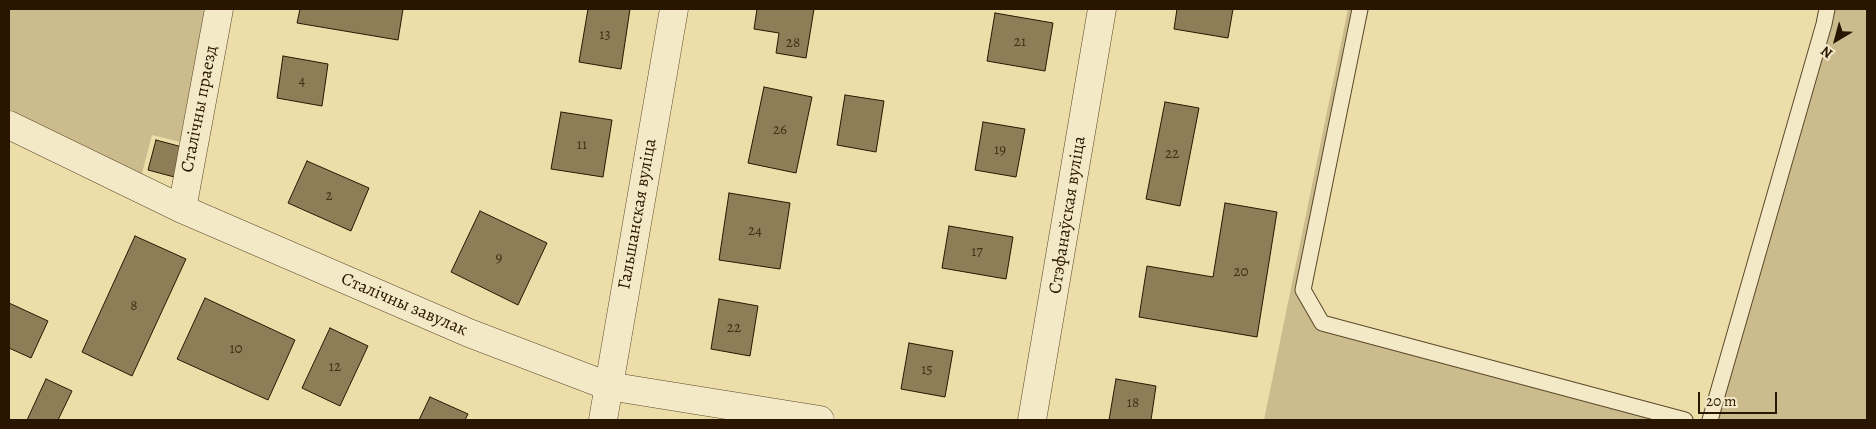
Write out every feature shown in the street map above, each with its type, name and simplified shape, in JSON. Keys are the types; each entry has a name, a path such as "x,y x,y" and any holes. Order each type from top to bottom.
{"street":[{"name":"Сталічны праезд","path":"182,209 219,9"},
{"name":"Гальшанская вуліца","path":"603,420 674,9"},
{"name":"Стэфанаўская вуліца","path":"1032,420 1102,9"},
{"name":"Сталічны завулак","path":"9,125 182,209 469,333 608,386 820,420"}],"lane":[{"path":"1360,9 1303,290 1322,323 1685,420"},
{"path":"1710,420 1827,9"}],"shaded area":[{"path":"9,9 208,9 185,143 152,135 141,177 9,111"},
{"path":"1348,9 1369,9 1303,290 1322,323 1685,420 1264,420"},
{"path":"1827,9 1867,9 1867,420 1710,420"}],"building":[{"path":"300,9 403,9 398,40 297,23"},
{"path":"588,9 630,9 621,69 579,62"},
{"path":"757,9 814,9 806,58 776,53 779,33 754,29"},
{"path":"1177,9 1233,9 1228,38 1174,29"},
{"path":"995,13 1053,23 1045,71 987,61"},
{"path":"283,56 328,64 322,106 277,98"},
{"path":"764,87 812,97 796,173 748,163"},
{"path":"845,95 884,101 876,152 837,145"},
{"path":"1165,102 1199,108 1180,206 1146,199"},
{"path":"561,112 612,120 603,177 551,169"},
{"path":"983,122 1025,129 1016,177 975,170"},
{"path":"156,140 186,148 178,178 148,170"},
{"path":"307,161 369,188 351,231 288,203"},
{"path":"729,193 790,203 780,269 719,260"},
{"path":"1225,203 1277,212 1257,337 1139,317 1147,266 1213,277"},
{"path":"480,211 547,243 518,305 451,272"},
{"path":"949,226 1013,237 1006,279 942,268"},
{"path":"135,236 186,259 132,376 82,352"},
{"path":"205,298 295,340 268,400 177,359"},
{"path":"719,299 758,306 750,356 711,349"},
{"path":"9,303 48,321 31,358 9,348"},
{"path":"330,328 368,346 340,406 302,388"},
{"path":"909,343 953,351 945,397 901,389"},
{"path":"46,379 72,391 58,420 27,420"},
{"path":"1116,379 1156,386 1151,420 1109,420"},
{"path":"430,397 468,414 465,420 419,420"}]}
